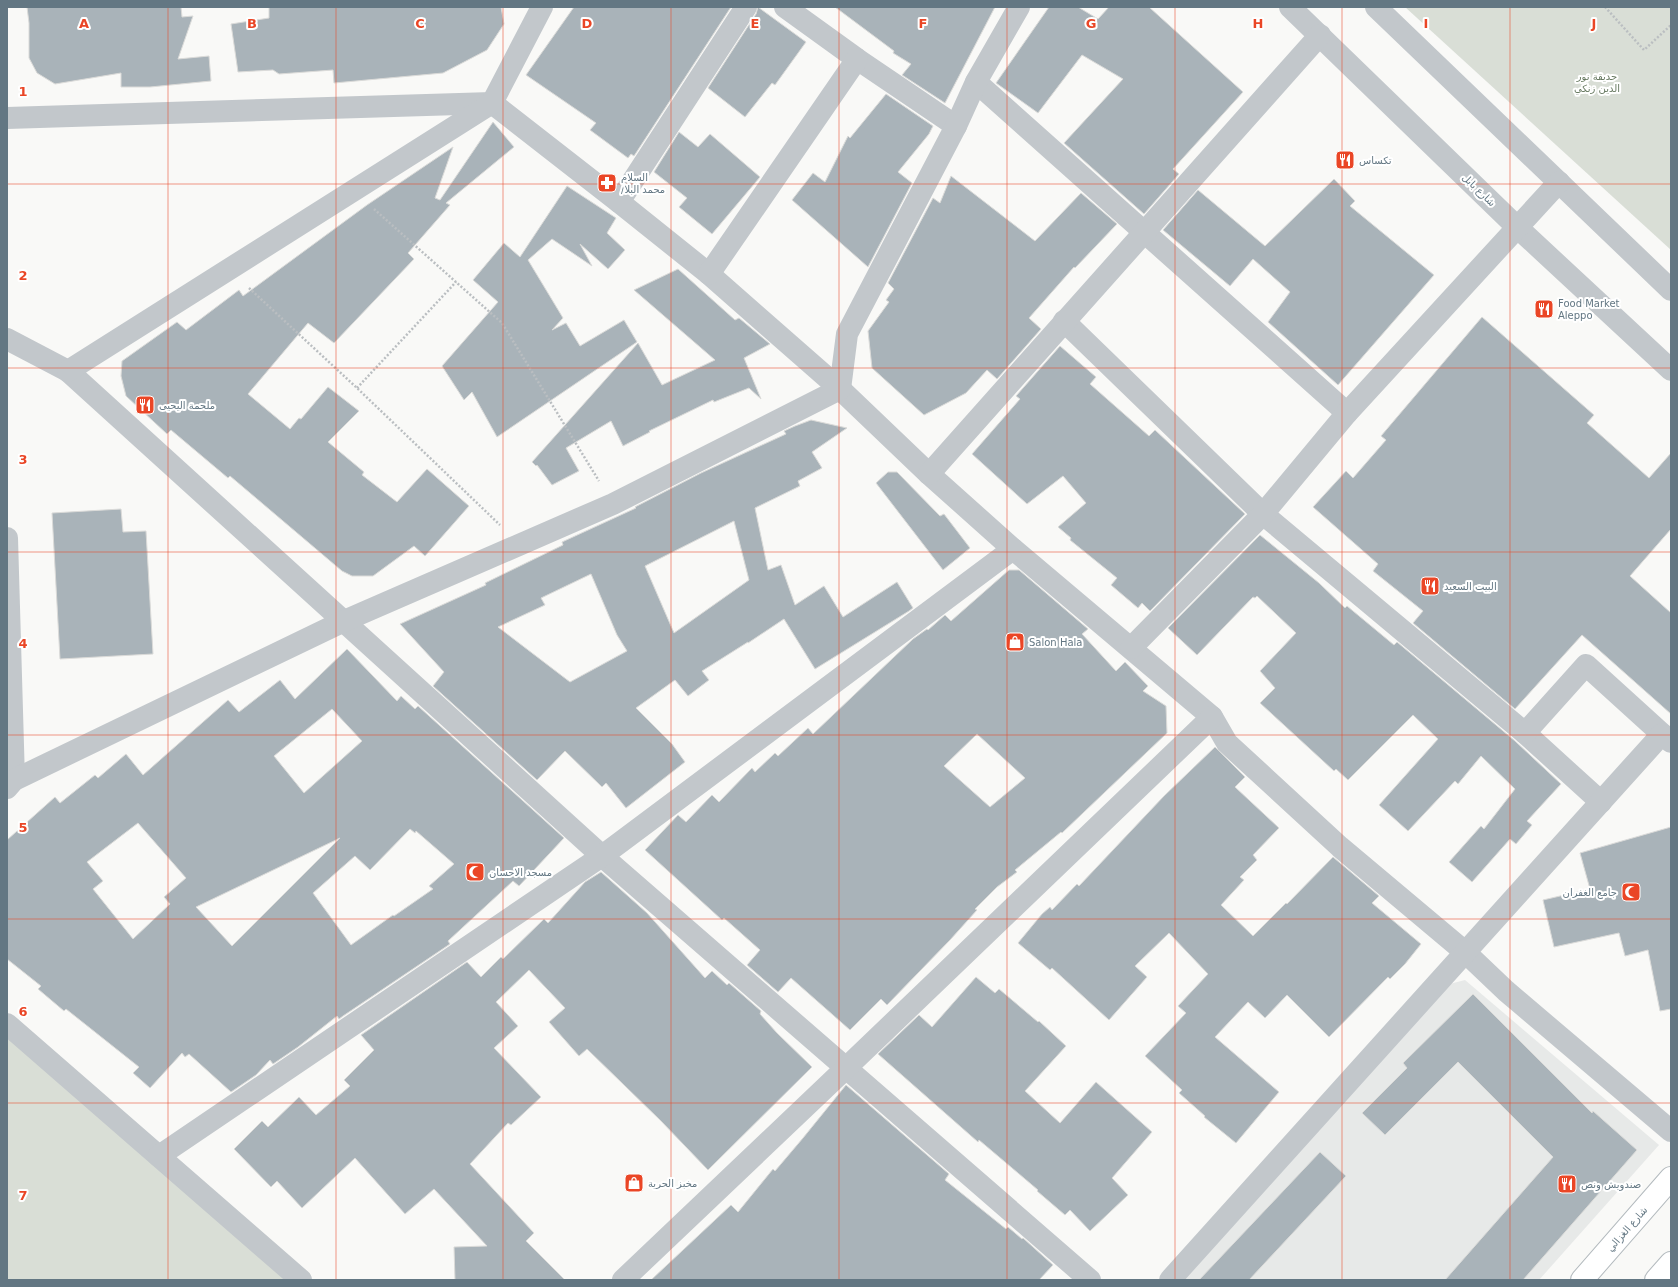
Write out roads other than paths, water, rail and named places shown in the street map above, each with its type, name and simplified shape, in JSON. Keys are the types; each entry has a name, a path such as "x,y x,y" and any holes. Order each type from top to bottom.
{"main road":[{"name":"شارع الغزالي","path":"1582,1280 1671,1178"},
{"path":"1656,1280 1671,1263"}],"street":[{"path":"68,371 352,190 492,103 542,7"},
{"path":"619,202 746,7"},
{"path":"785,7 857,59 956,126"},
{"path":"840,389 846,334 956,126 976,82 1019,7"},
{"name":"شارع بابل","path":"1290,7 1518,228 1671,370"},
{"path":"1376,7 1671,290"},
{"path":"929,474 1320,35"},
{"path":"709,274 857,59"},
{"path":"976,82 1347,413"},
{"path":"7,118 492,103 709,274 840,389 929,474 1013,548 1212,717 1227,743 1340,847 1465,952 1512,996 1671,1131"},
{"path":"1131,648 1263,514 1347,413 1559,182"},
{"path":"1064,321 1263,514 1525,733 1601,802"},
{"path":"7,339 68,371 602,856 1090,1280"},
{"path":"7,538 11,784 344,621 613,504 840,389"},
{"path":"159,1156 602,856 1013,548"},
{"path":"1170,1280 1601,802 1667,738 1586,665 1525,733"},
{"path":"622,1280 846,1068 1212,717"},
{"path":"7,1024 301,1280"}],"place":[{"name":"تكساس","path":"1345,160"},
{"name":"السلام /محمد البلا","path":"607,183"},
{"name":"Food Market Aleppo","path":"1544,309"},
{"name":"ملحمة اليحيى","path":"145,405"},
{"name":"البيت السعيد","path":"1430,586"},
{"name":"Salon Hala","path":"1015,642"},
{"name":"مسجد الاحسان","path":"475,872"},
{"name":"جامع الغفران","path":"1631,892"},
{"name":"مخبز الحرية","path":"634,1183"},
{"name":"صندويش ونص","path":"1567,1184"}],"park label":[{"name":"حديقة نور الدين زنكي","path":"1597,82"}]}
